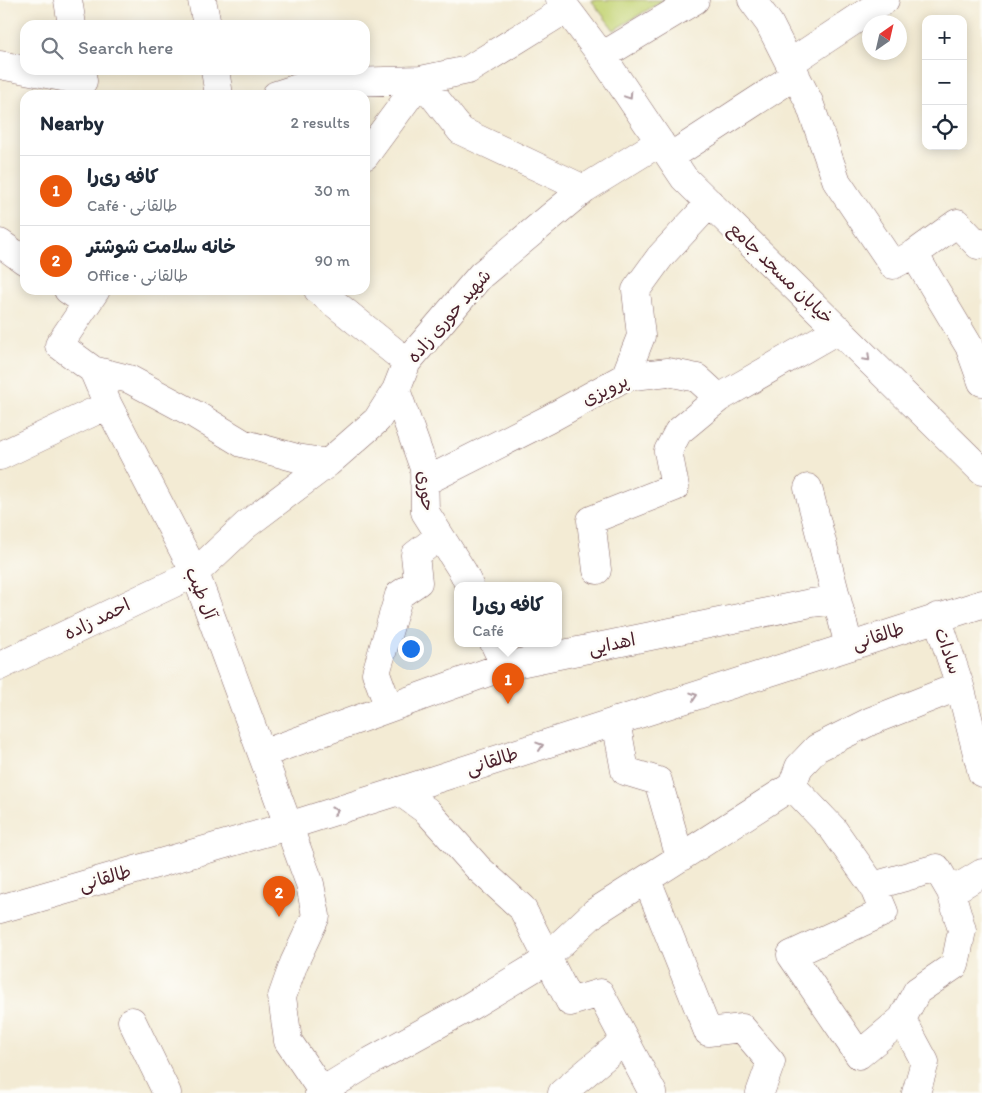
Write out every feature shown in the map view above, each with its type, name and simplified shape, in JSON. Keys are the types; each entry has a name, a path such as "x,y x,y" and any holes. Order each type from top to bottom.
{"street":[{"path":"68,0 71,20"},
{"path":"202,0 206,20"},
{"path":"602,56 695,0"},
{"path":"752,0 769,23 809,102 837,182 893,265 914,254 957,223 978,245 982,242"},
{"name":"شهید حوری زاده","path":"195,573 246,525 328,463 377,420 396,390 407,362 481,275 584,188 665,150 792,69 885,0"},
{"path":"293,90 313,84 420,80 468,70 563,4"},
{"name":"خیابان مسجد جامع","path":"563,4 602,56 684,178 982,471"},
{"path":"0,65 20,69"},
{"path":"51,75 86,82"},
{"path":"216,75 218,90"},
{"path":"370,149 420,80"},
{"path":"420,80 461,131 584,188"},
{"path":"625,377 640,336 636,290 660,257 710,203"},
{"path":"0,243 20,257"},
{"path":"914,254 969,346 982,382"},
{"path":"84,295 59,345 93,370 129,379 196,415 242,443 298,458 328,463"},
{"path":"324,295 407,362"},
{"path":"597,570 591,520 675,487 668,450 678,432 719,398 839,329"},
{"name":"آل طیب","path":"93,370 108,405 195,573 310,884 316,916 294,962 282,997 288,1041 320,1092"},
{"name":"پرویزی","path":"424,482 547,420 625,377 668,372 697,378 719,398"},
{"name":"حوری","path":"396,390 424,468 425,512 468,582"},
{"path":"0,456 108,405"},
{"path":"808,488 849,646"},
{"path":"389,708 376,673 399,595 418,582 414,555 440,536"},
{"name":"احمد زاده","path":"0,666 195,573"},
{"name":"اهدایی","path":"562,644 838,600"},
{"name":"طالقانی","path":"0,908 288,826 399,792 982,604"},
{"name":"سادات","path":"937,617 960,686 982,773"},
{"name":"اهدایی","path":"262,754 389,708 499,654 542,647"},
{"path":"320,1092 537,966 595,912 792,786 800,767 817,748 871,721 960,686"},
{"path":"616,721 625,771 658,781 680,858"},
{"path":"792,786 834,829 873,886 884,912 790,955 859,1055 902,1019 917,991 955,965 962,930 951,892 937,868 873,886"},
{"path":"399,792 427,811 478,868 522,908 570,1002 600,992 653,1093"},
{"path":"951,892 982,873"},
{"path":"646,880 708,1032 742,1028 771,1062 760,1093"},
{"path":"902,1019 925,1062 916,1093"},
{"path":"132,1021 167,1093"},
{"path":"562,1093 625,1040"}],"green space":[{"path":"591,0 664,0 614,30"}],"place":[{"name":"کافه‌ ری‌را","path":"508,704"},
{"name":"خانه سلامت شوشتر","path":"279,917"}]}
